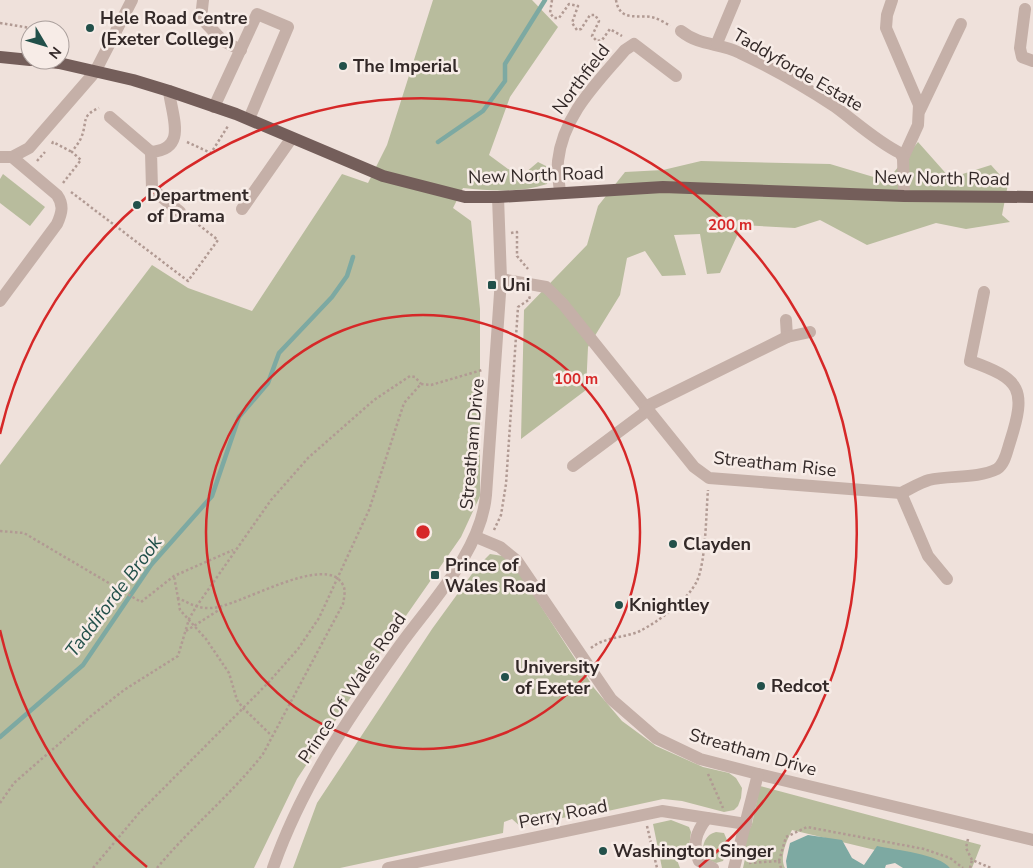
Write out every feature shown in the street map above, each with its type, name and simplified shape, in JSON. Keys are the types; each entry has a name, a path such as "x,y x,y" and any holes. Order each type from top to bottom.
{"main road":[{"name":"New North Road","path":"0,57 20,59"},
{"name":"New North Road","path":"70,66 133,80 169,91 236,114 291,139 383,176 465,197 498,198 560,192 663,187 904,196 1033,196"}],"street":[{"path":"6,157 29,148 95,72 132,0"},
{"path":"203,0 201,18 223,41 241,50"},
{"name":"Taddyforde Estate","path":"717,43 735,0"},
{"path":"892,0 887,15 886,28 920,110"},
{"path":"1025,9 1020,48 1022,57 1033,61"},
{"path":"214,107 257,14 288,27 249,120"},
{"path":"904,196 903,158 918,125 920,110 961,24"},
{"name":"Taddyforde Estate","path":"681,31 704,44 717,43 739,52 832,105 900,153 903,158"},
{"name":"Northfield","path":"560,192 558,162 565,131 580,103 625,50 634,44 676,76"},
{"path":"110,117 152,152 164,151 172,146 174,140 175,125 169,91"},
{"path":"242,209 291,139"},
{"path":"152,152 152,189 180,212"},
{"path":"0,301 61,216 62,203 57,195 6,157"},
{"name":"Streatham Drive","path":"498,198 501,279 496,365 485,508 476,537 500,547 517,561 583,655 611,699 656,738 700,759 1033,840"},
{"name":"Streatham Rise","path":"501,279 546,287 563,304 694,467 708,478 901,494"},
{"path":"947,580 928,556 901,494 929,480 987,472 998,468 1004,461 1017,422 1019,396 1011,381 1000,372 970,361 984,292"},
{"path":"786,320 787,337"},
{"path":"573,466 646,409 787,337 810,332"},
{"name":"Prince Of Wales Road","path":"273,868 321,763 476,537"},
{"path":"732,867 746,824 758,774"},
{"name":"Perry Road","path":"388,868 662,811 746,824"},
{"path":"707,818 698,831 694,849 699,861 713,868"}],"path":[{"path":"552,0 550,13 554,18 560,18 569,4 575,4 578,10 572,23 575,29 581,29 590,14 595,15 599,21 592,32 595,39 602,40 608,31 616,31 622,34 625,50"},
{"path":"616,0 618,8 629,16 654,18 681,31"},
{"path":"0,23 20,26"},
{"path":"72,152 81,137 84,120 89,112 100,107 110,117"},
{"path":"174,140 195,144 210,153 236,114"},
{"path":"28,172 53,142 72,152 81,160 62,185"},
{"path":"70,191 188,281 218,240 200,224 180,212"},
{"path":"488,543 501,515 506,484 518,308 530,299 528,283 530,272 517,256 516,232 499,236"},
{"path":"0,803 14,783 91,716 124,690 178,656 189,619 196,607 234,550 271,500 308,458 374,400 410,376 415,377 420,384 432,385 496,365"},
{"path":"93,868 139,813 243,708 298,649 319,618 369,510 404,403 420,384"},
{"path":"583,655 598,642 629,636 649,626 687,595 697,580 700,566 708,478"},
{"path":"0,530 24,533 141,602 174,576 234,550"},
{"path":"157,868 174,847 246,776 263,754 344,604 344,586 338,578 322,574 304,576 226,605 211,608 196,607 178,598"},
{"path":"174,576 180,610 206,639 229,673 238,700 243,708 272,736"},
{"path":"186,631 226,605"},
{"path":"713,786 730,823"},
{"path":"645,815 657,868"},
{"path":"970,868 972,860 966,848 971,824"},
{"path":"782,868 779,862 786,837 807,827 924,849 950,858 963,868"},
{"path":"972,860 991,868"},
{"path":"732,867 779,862"}],"green space":[{"path":"433,0 532,0 558,27 510,97 489,155 508,169 525,173 538,162 550,168 547,184 516,190 463,188 453,208 471,221 480,309 480,496 461,537 380,653 297,779 254,868 0,868 0,465 152,265 188,288 252,311 342,174 368,183 387,145"},
{"path":"918,142 950,178 991,165 1008,184 1002,215 1010,222 966,229 936,223 867,245 820,220 795,228 742,225 720,273 707,274 700,234 674,235 686,275 662,276 645,251 627,258 620,295 588,347 586,390 521,439 524,310 587,245 598,206 625,172 663,170 701,161 830,164 887,181"},
{"path":"3,174 45,207 30,226 0,203 0,179"},
{"path":"490,554 509,557 594,688 622,721 656,746 703,767 729,773 736,778 742,788 738,806 734,810 724,812 682,801 663,799 594,814 585,804 575,806 574,816 531,823 521,827 512,819 504,822 503,833 340,868 293,868 317,803 432,629 477,567"},
{"path":"760,786 981,845 972,868 950,868 792,830 783,854 785,868 743,868 746,854 738,854 752,824"},
{"path":"671,820 689,827 691,832 688,854 677,860 680,868 662,868 653,824"},
{"path":"716,832 724,833 729,845 723,861 716,863 704,858 703,850 706,839"}],"water":[{"path":"808,835 842,840 852,858 864,865 877,846 927,856 944,863 950,868 903,868 895,863 886,865 885,868 787,868 786,861 790,843"}],"waterway":[{"name":"Taddiforde Brook","path":"438,142 483,111 505,81 505,64 545,0"},
{"name":"Taddiforde Brook","path":"0,737 83,665 151,565 212,496 239,417 268,383 279,353 332,297 347,276 353,257"}],"place":[{"name":"Hele Road Centre (Exeter College)","path":"90,28"},
{"name":"The Imperial","path":"343,66"},
{"name":"Department of Drama","path":"137,205"},
{"name":"Uni","path":"492,285"},
{"name":"Clayden","path":"673,544"},
{"name":"Prince of Wales Road","path":"435,575"},
{"name":"Knightley","path":"619,605"},
{"name":"University of Exeter","path":"505,677"},
{"name":"Redcot","path":"761,686"},
{"name":"Washington Singer","path":"603,851"}]}
